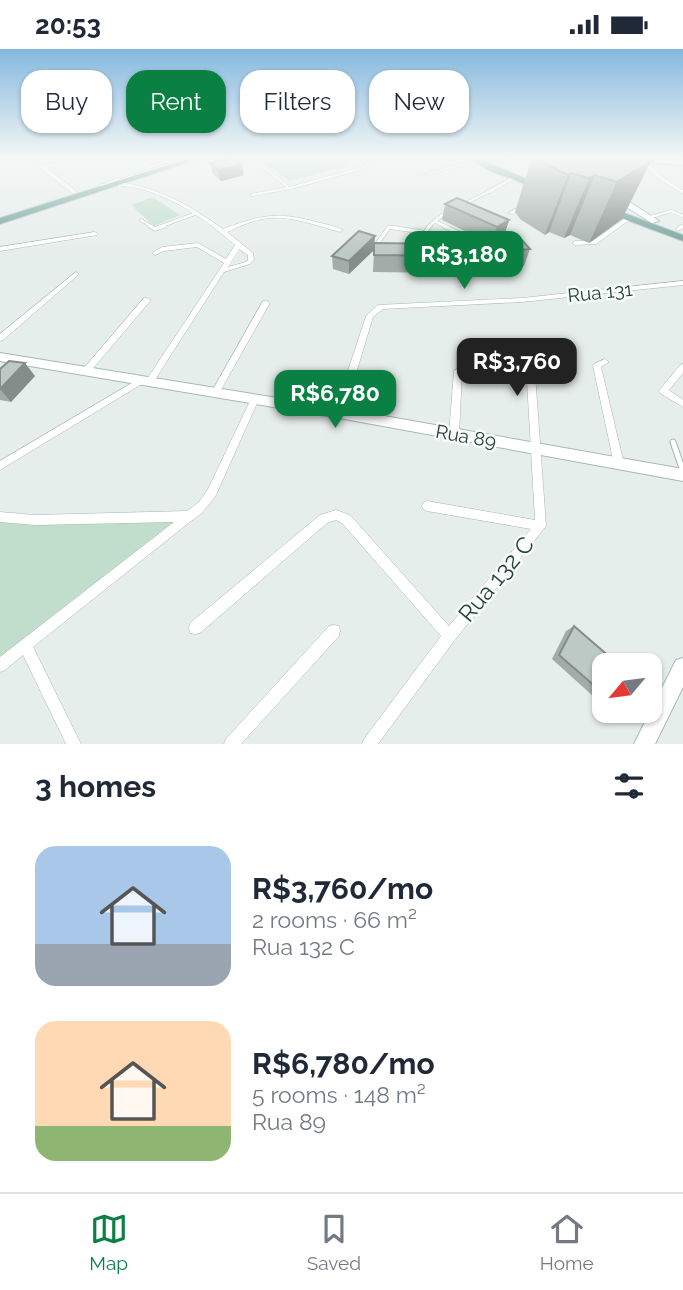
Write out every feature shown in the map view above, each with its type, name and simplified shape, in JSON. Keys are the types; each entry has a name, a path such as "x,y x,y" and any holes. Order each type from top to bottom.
{"main road":[{"path":"0,218 82,189"},
{"path":"0,218 99,189"},
{"path":"595,203 651,219 682,231 629,218 595,203"},
{"path":"614,212 671,231 682,231"}],"street":[{"path":"71,189 74,192"},
{"path":"149,189 162,194 223,231 251,254 251,260 226,267"},
{"path":"541,196 548,189"},
{"path":"607,190 651,219"},
{"path":"511,213 531,202"},
{"path":"223,231 256,218 280,215 340,230"},
{"path":"575,243 594,243 629,218"},
{"path":"0,249 95,234"},
{"path":"155,253 162,249 198,245 226,267"},
{"path":"0,466 146,380 238,246"},
{"path":"0,338 76,274"},
{"name":"Rua 131","path":"339,413 370,316 381,307 522,300 683,283"},
{"path":"87,370 147,300"},
{"path":"215,393 266,303"},
{"name":"Rua 132 C","path":"369,744 449,636 541,526 529,346"},
{"name":"Rua 89","path":"2,364 15,361 87,370 254,401 339,413 619,464 683,473"},
{"path":"605,362 597,366 619,464"},
{"path":"454,434 458,371 469,363"},
{"path":"683,367 663,391 683,404"},
{"path":"0,665 192,516 212,492 254,401"},
{"path":"427,506 541,526"},
{"path":"195,628 324,519 335,515 346,519 449,636"},
{"path":"0,517 35,520 192,516"},
{"path":"230,744 334,631"},
{"path":"25,644 74,744"},
{"path":"644,744 683,667"}],"lane":[{"path":"0,218 90,189"},
{"path":"251,194 274,189"},
{"path":"412,249 422,232 434,221 488,191"},
{"path":"651,219 671,211 683,216"},
{"path":"141,220 155,229 194,214"},
{"path":"434,221 478,241 480,243 477,247"},
{"path":"383,248 377,244 389,227 422,232"},
{"path":"402,249 421,250"},
{"path":"673,442 683,473"}],"green space":[{"path":"153,197 180,215 154,226 131,205"},
{"path":"183,519 0,657 0,521"}],"building":[{"path":"457,198 509,220 497,227 445,204"},
{"path":"359,231 375,236 349,261 332,256"},
{"path":"520,238 530,249 464,255 456,243"},
{"path":"374,243 450,244 453,256 374,255"},
{"path":"9,361 25,363 0,389 0,369"},
{"path":"574,626 605,653 592,653 592,684 559,655"}]}
